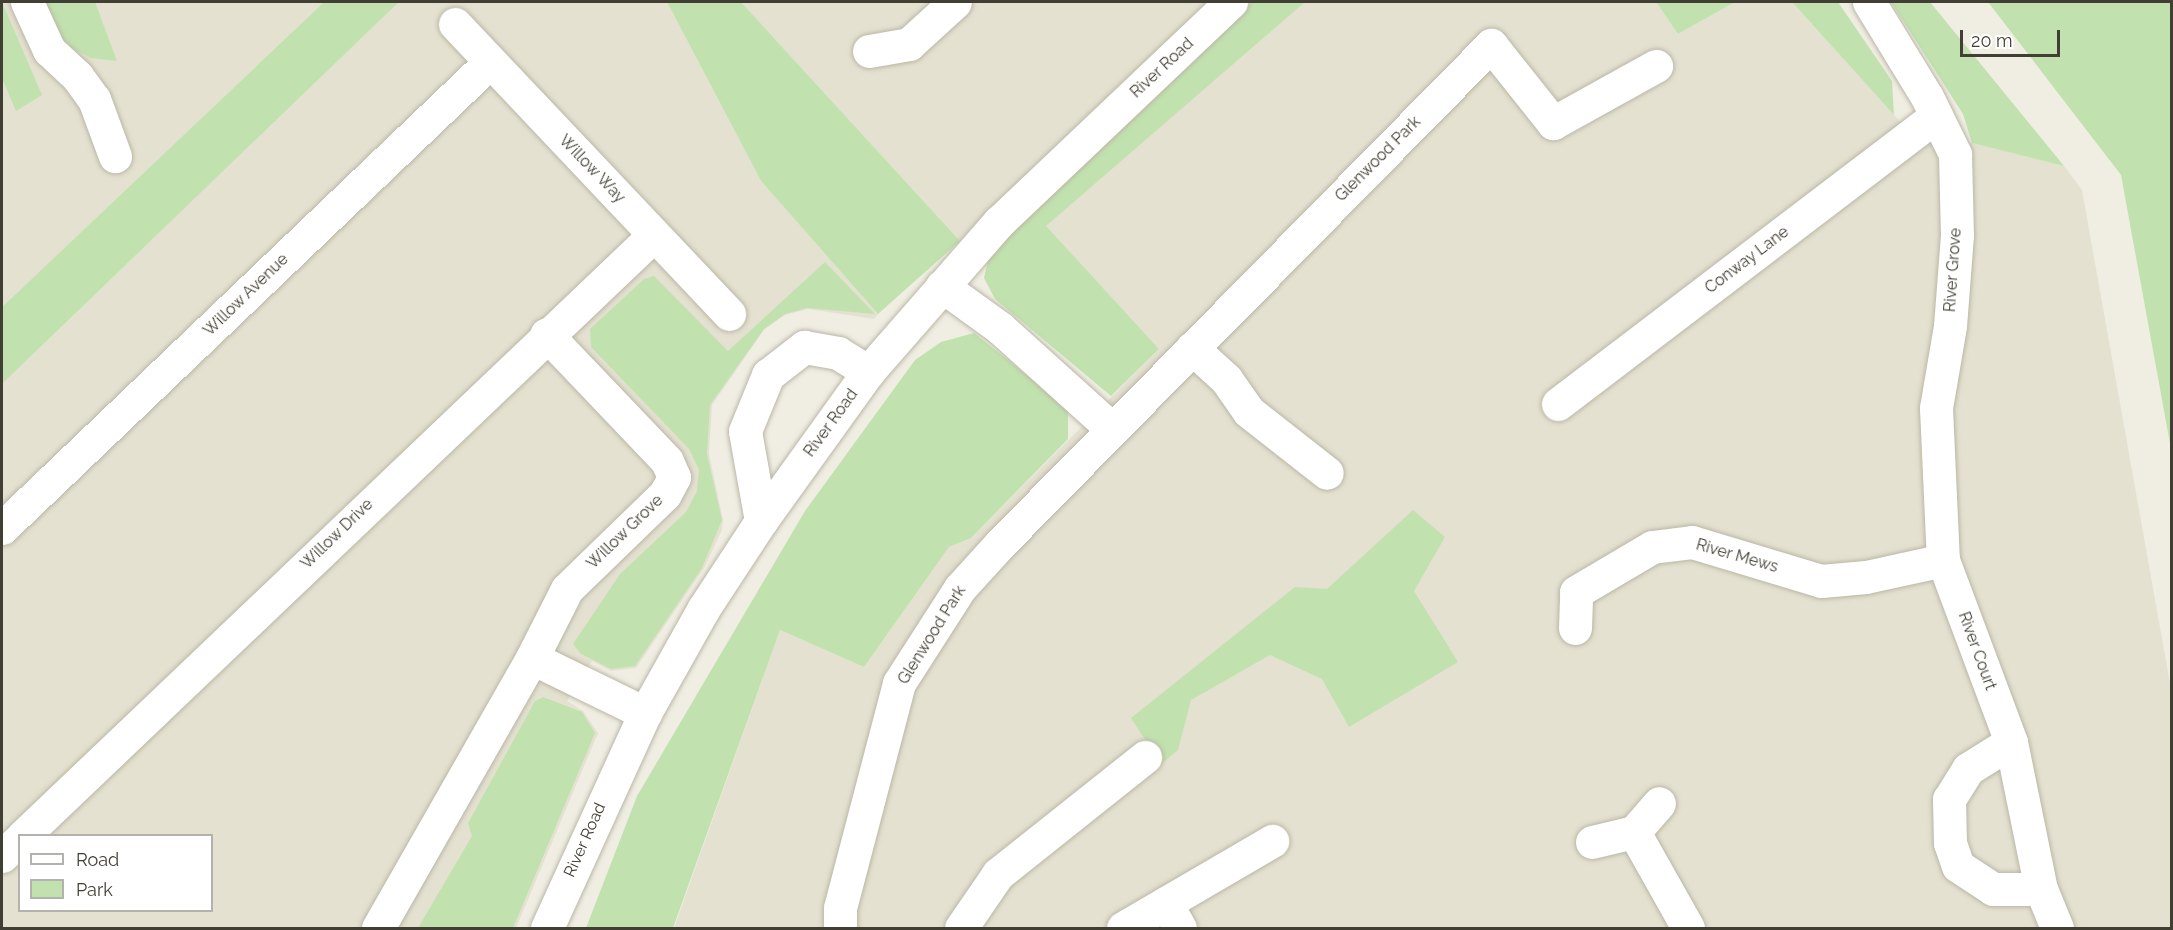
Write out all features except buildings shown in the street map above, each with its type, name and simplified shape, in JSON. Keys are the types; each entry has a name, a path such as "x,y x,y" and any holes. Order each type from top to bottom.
{"street":[{"path":"27,2 49,50 77,76 94,99 115,156"},
{"path":"869,51 909,44 955,2"},
{"name":"River Road","path":"547,928 645,713 704,608 761,520 868,372 999,222 1231,2"},
{"name":"River Grove","path":"1869,2 1936,116 1955,154 1957,235 1950,326 1936,408 1943,560"},
{"name":"Willow Way","path":"455,24 729,314"},
{"name":"Glenwood Park","path":"840,928 840,909 900,683 960,588 1112,428 1491,45 1553,123 1656,66"},
{"name":"Willow Avenue","path":"2,528 490,62"},
{"name":"Conway Lane","path":"1558,404 1936,116"},
{"name":"Willow Drive","path":"25,834 546,334 654,235"},
{"path":"942,286 1000,328 1112,428"},
{"name":"Willow Grove","path":"378,928 532,658 567,589 665,494 674,477 667,462 546,334"},
{"path":"761,520 745,431 768,375 804,347 838,352 868,372"},
{"path":"1192,348 1226,379 1248,411 1327,473"},
{"name":"River Mews","path":"1575,628 1576,592 1652,547 1692,542 1821,581 1866,577 1943,560"},
{"name":"River Court","path":"1943,560 2011,742 2041,889 2057,928"},
{"path":"532,658 645,713"},
{"path":"2011,742 1968,769 1949,799 1950,843 1958,866 1993,889 2041,889"},
{"path":"961,928 998,874 1145,757"},
{"path":"1592,843 1634,832 1659,803"},
{"path":"1634,832 1688,928"},
{"path":"2,856 18,841"},
{"path":"1123,928 1173,916 1272,841"}],"shaded area":[{"path":"2,2 324,2 2,307"},
{"path":"399,2 667,2 761,181 878,314 874,319 808,309 785,315 764,330 712,405 709,454 723,520 722,530 704,568 636,668 611,671 592,661 567,701 583,711 598,733 516,928 2,928 2,384"},
{"path":"741,2 1656,2 1678,34 1735,2 1792,2 1904,126 2064,166 2082,190 2171,689 2171,928 674,928 780,630 864,667 949,547 971,538 1159,349 1008,190 960,241"}],"green space":[{"path":"2,2 42,95 16,111 2,78"},
{"path":"45,2 95,2 117,61 91,58 71,48 59,37"},
{"path":"324,2 399,2 2,384 2,307"},
{"path":"667,2 741,2 960,241 878,314 761,181"},
{"path":"1253,2 1305,2 1046,226 1159,349 1111,396 995,299 984,278 992,244"},
{"path":"1656,2 1735,2 1678,34"},
{"path":"1792,2 1838,2 1892,81 1894,115"},
{"path":"1891,2 1930,2 2064,166 1972,143 1963,114"},
{"path":"1988,2 2171,2 2171,449 2121,175"},
{"path":"825,262 875,314 807,308 785,314 764,329 710,405 707,454 722,520 702,568 635,666 611,669 581,654 573,644 620,574 686,512 697,491 699,470 689,449 591,347 590,329 644,279 654,276 728,351"},
{"path":"974,333 1068,408 1068,439 971,538 949,547 864,667 780,630 673,928 586,928 637,796 805,511 915,360 941,342"},
{"path":"1413,510 1445,537 1414,591 1458,662 1349,727 1322,679 1270,655 1191,700 1178,750 1161,764 1131,718 1295,587 1327,589"},
{"path":"543,697 582,712 595,733 513,928 418,928 472,836 468,823 535,701"}]}
